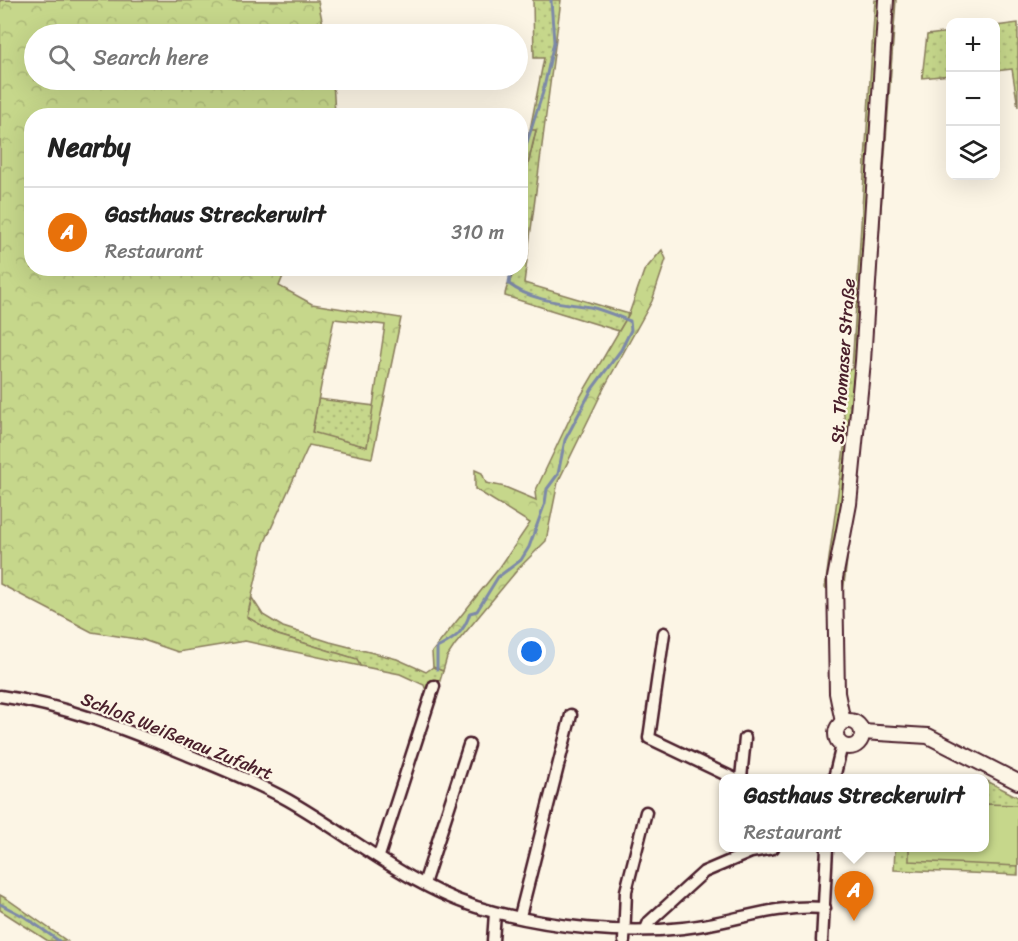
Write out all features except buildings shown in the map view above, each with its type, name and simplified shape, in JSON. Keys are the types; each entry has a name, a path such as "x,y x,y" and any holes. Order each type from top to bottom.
{"main road":[{"name":"St. Thomaser Straße","path":"843,722 837,693 835,578 849,504 864,361 872,192 886,0"},
{"path":"843,722 857,724 862,732 862,738 856,746 842,745 836,732 843,722"},
{"path":"862,732 928,735 1018,782"}],"street":[{"path":"664,633 649,738 725,774"},
{"path":"379,856 434,686"},
{"name":"Schloß Weißenau Zufahrt","path":"0,696 66,710 231,772 287,799 424,884 459,901 495,913 624,935 646,929 683,928 777,908 825,908"},
{"path":"520,916 571,715"},
{"path":"741,774 745,738"},
{"path":"424,884 469,745"},
{"path":"835,774 842,745"},
{"path":"624,935 626,891 646,812"},
{"path":"646,929 649,922 704,872 720,863 759,852"},
{"path":"822,941 826,852"},
{"path":"493,941 495,913"}],"green space":[{"path":"0,0 318,1 323,24 24,24 24,90 334,90 335,108 24,108 24,276 283,276 279,286 312,304 401,318 372,458 309,445 264,544 247,617 278,635 357,659 360,666 245,641 178,652 143,640 92,632 0,584","holes":["334,319 385,325 367,447 312,432"]},
{"path":"533,0 561,0 528,252 528,165 536,131 530,130 544,58 534,58"},
{"path":"875,0 896,0 869,377 843,593 825,588 846,433 839,372 852,369"},
{"path":"1018,23 1018,107 1012,69 1000,70 1000,25"},
{"path":"946,33 946,75 922,78 927,35"},
{"path":"530,130 536,130 528,164"},
{"path":"662,250 666,259 652,301 605,386 558,482 546,541 519,568 455,645 447,657 443,671 433,667 432,652 500,567 530,523 475,489 475,470 482,473 486,483 505,487 536,500 535,492 579,399 629,314 644,271"},
{"path":"512,276 525,276 524,283 629,314 619,331 505,296"},
{"path":"318,399 375,406 367,447 312,433"},
{"path":"252,598 263,615 283,627 397,659 426,672 433,667 443,671 432,707 424,685 400,674 360,666 357,659 278,635 247,617"},
{"path":"989,782 1018,797 1018,875 894,870 895,852 989,852"},
{"path":"989,804 1018,805 1018,866 909,861 909,852 989,852"},
{"path":"0,895 67,941 48,941 0,910"}],"waterway":[{"path":"528,139 543,92 554,42 551,0"},
{"path":"437,669 437,648 458,634 470,613 477,611 498,577 521,560 529,547 545,503 547,489 558,474 565,440 592,389 621,350 631,330 630,321 605,311 548,300 518,290 509,284 510,276"},
{"path":"0,904 25,917 59,941"}],"place":[{"name":"Gasthaus Streckerwirt","path":"854,921"}]}
